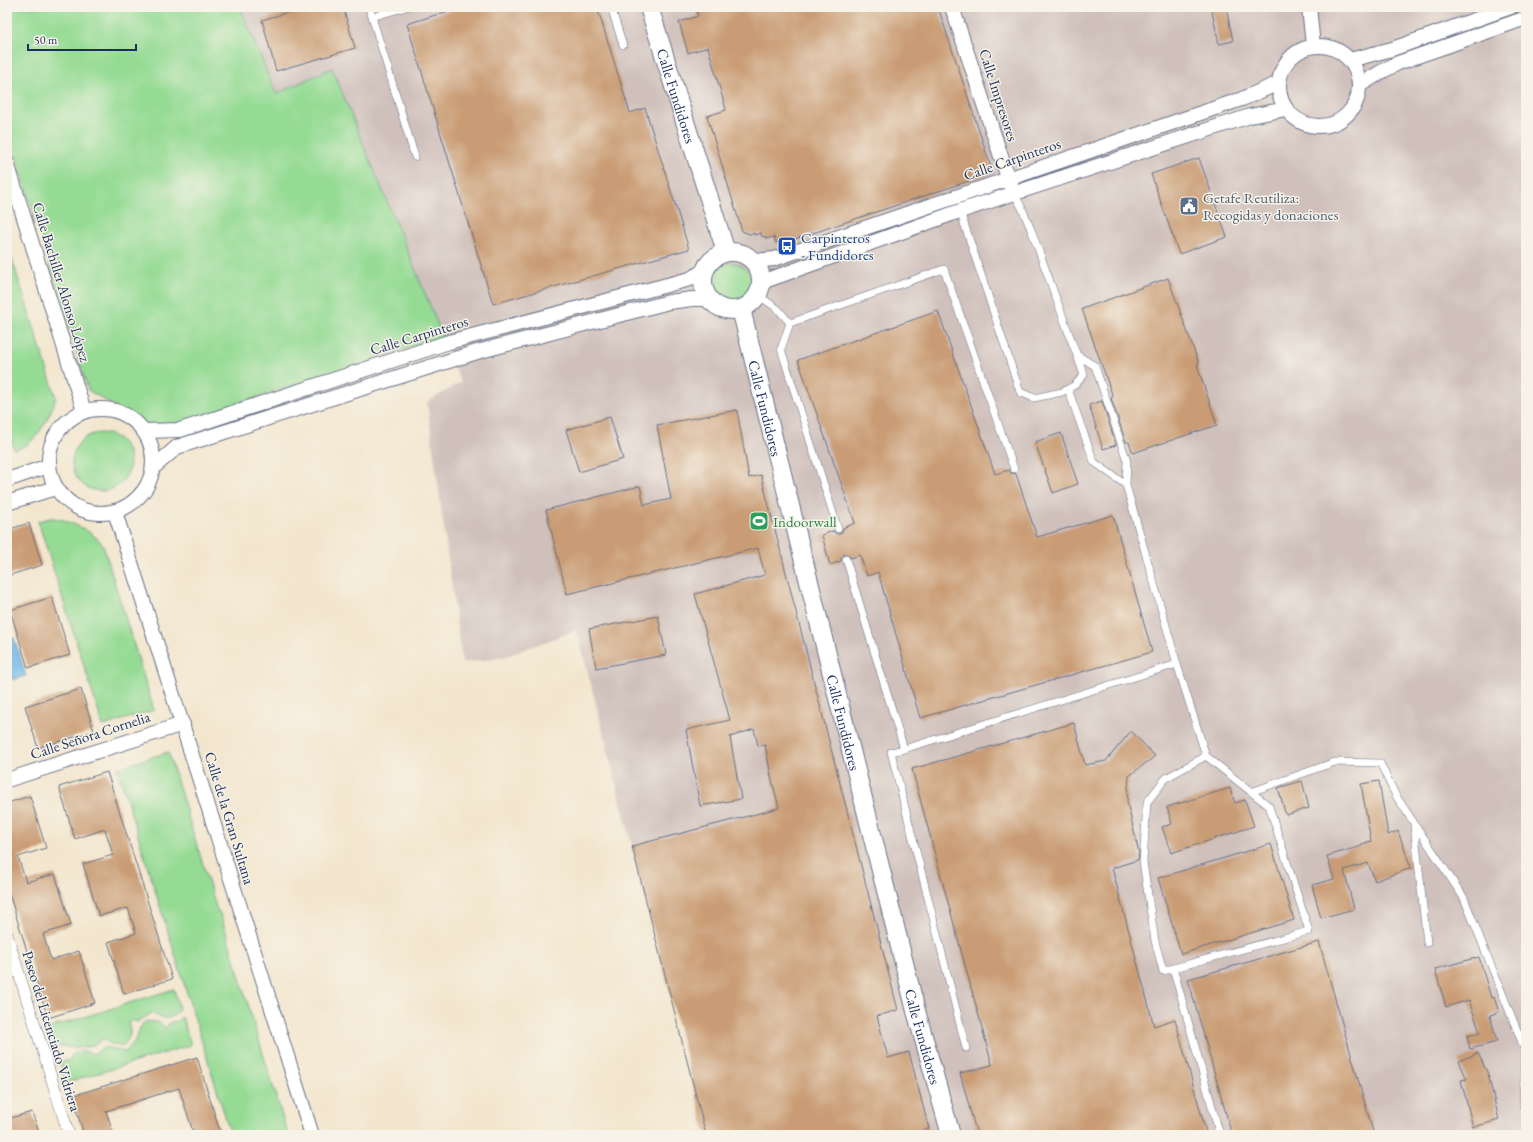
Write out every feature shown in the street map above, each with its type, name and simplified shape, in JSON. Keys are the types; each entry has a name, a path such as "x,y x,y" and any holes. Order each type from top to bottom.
{"street":[{"name":"Calle Fundidores","path":"649,7 726,252"},
{"name":"Calle Impresores","path":"952,7 1008,179 1014,193"},
{"path":"1309,7 1313,46"},
{"path":"1350,60 1392,48 1511,7"},
{"path":"1360,85 1398,63 1526,18"},
{"path":"1313,46 1327,47 1339,51 1350,60 1357,72 1360,85 1356,103 1348,114 1337,122 1323,126 1303,123 1291,115 1286,109 1280,96 1279,83 1286,63 1296,53 1313,46"},
{"name":"Calle Carpinteros","path":"754,262 774,259 1242,99 1279,83"},
{"path":"760,289 960,211 1250,116 1286,109"},
{"name":"Calle Bachiller Alonso López","path":"7,163 13,202 84,411"},
{"path":"726,252 736,252 746,255 754,262 760,272 760,289 752,303 740,309 728,311 714,305 708,299 703,285 705,270 713,258 726,252"},
{"name":"Calle Carpinteros","path":"144,431 180,430 449,342 690,279 705,270"},
{"path":"154,467 177,447 477,352 669,302 692,299 708,299"},
{"name":"Calle Fundidores","path":"740,309 914,1003 951,1135"},
{"path":"97,408 125,414 144,431 151,446 154,467 150,480 141,496 115,512 92,513 72,505 55,488 48,466 52,440 64,422 84,411 97,408"},
{"path":"7,480 48,466"},
{"path":"7,503 55,488"},
{"name":"Calle de la Gran Sultana","path":"115,512 312,1135"},
{"name":"Calle Señora Cornelia","path":"7,780 183,724"},
{"name":"Paseo del Licenciado Vidriera","path":"7,935 69,1135"}],"lane":[{"path":"369,7 415,157"},
{"path":"372,17 406,7"},
{"path":"611,7 623,45"},
{"path":"960,211 1020,392 1034,398 1062,392 1075,385 1084,375 1032,232 1014,193"},
{"path":"790,323 944,269 1014,469"},
{"path":"760,289 790,323"},
{"path":"790,323 782,348 838,529"},
{"path":"1077,355 1095,366 1127,461 1126,485 1177,664 1206,756 1268,806 1309,931 1163,971 1155,941 1143,862 1147,802 1166,778 1206,756"},
{"path":"1068,389 1094,462 1126,485"},
{"path":"846,559 904,749"},
{"path":"966,1048 891,752 1177,664"},
{"path":"1251,792 1335,762 1380,763 1396,796 1464,898 1525,1050 1522,1106"},
{"path":"1414,823 1427,942"},
{"path":"1173,968 1220,1135"}],"shaded area":[{"path":"240,7 1526,7 1526,1135 706,1135 577,630 501,658 462,663 427,402 461,382 333,69 276,94"}],"green space":[{"path":"7,7 240,7 276,94 332,68 443,337 154,431 88,390 7,127"},
{"path":"7,243 56,397 39,433 27,444 14,450 7,427"},
{"path":"728,263 736,263 746,268 750,275 750,289 746,296 736,301 728,301 718,296 716,293 713,286 713,278 718,268 721,266"},
{"path":"101,433 117,438 125,446 130,462 125,478 117,486 101,491 85,486 77,478 72,462 77,446 85,438"},
{"path":"51,518 72,523 80,527 93,535 103,545 154,710 103,726 38,521"},
{"path":"168,752 218,913 220,913 288,1135 231,1135 117,768"},
{"path":"174,989 179,1008 177,1012 171,1017 167,1018 159,1017 152,1013 137,1022 132,1020 128,1023 130,1036 122,1047 109,1043 103,1039 91,1046 79,1048 54,1045 49,1028"},
{"path":"182,1017 191,1045 66,1083 59,1061 68,1061 73,1055 81,1051 93,1054 105,1047 126,1052 135,1040 140,1027 146,1021 158,1022 166,1028 169,1023 177,1021"}],"water":[{"path":"14,638 26,676 12,680 7,665 7,640"}],"building":[{"path":"306,7 343,7 355,48 276,71 262,20"},
{"path":"461,7 597,7 630,113 645,108 689,249 493,304 407,24"},
{"path":"695,7 938,7 993,173 783,243 782,241 776,243 774,237 766,239 765,236 762,237 761,233 754,235 754,233 749,234 742,231 707,116 726,110 708,47 688,53 679,22 698,16"},
{"path":"1211,7 1226,7 1233,41 1219,44"},
{"name":"Getafe Reutiliza: Recogidas y donaciones","path":"1199,158 1227,237 1179,254 1151,174"},
{"path":"1168,278 1199,364 1197,365 1217,425 1133,453 1129,442 1126,442 1111,398 1113,397 1082,309"},
{"path":"938,311 995,474 1009,470 1011,473 1016,474 1037,537 1113,515 1152,652 920,718 878,572 867,576 860,555 851,558 847,554 844,554 841,561 830,565 822,535 833,531 840,534 843,528 855,523 798,360"},
{"path":"1102,401 1116,445 1103,449 1089,405"},
{"path":"737,410 749,478 761,475 898,1010 877,1016 888,1058 909,1052 929,1129 907,1135 706,1135 632,846 779,808 765,745 758,746 754,729 730,737 741,799 700,806 686,730 730,720 695,594 765,575 758,548 567,594 546,510 640,486 644,505 671,499 657,425"},
{"path":"610,417 623,459 579,472 566,430"},
{"path":"1061,433 1078,484 1053,493 1035,442"},
{"path":"29,523 42,565 7,576 7,558 10,557 7,547 7,530"},
{"path":"52,597 70,655 28,668 10,610"},
{"path":"658,616 666,655 596,668 589,629"},
{"path":"81,689 94,731 38,748 25,706"},
{"path":"1074,723 1085,765 1106,761 1131,731 1155,756 1129,776 1127,801 1139,853 1138,860 1112,868 1154,1026 1175,1019 1207,1135 977,1135 960,1073 992,1065 912,769"},
{"path":"107,772 172,979 124,994 108,942 136,933 128,908 99,916 83,864 113,855 105,829 75,839 59,787"},
{"path":"1302,781 1309,808 1286,815 1278,788"},
{"path":"1379,781 1388,835 1398,831 1411,868 1375,881 1368,863 1344,870 1354,909 1321,918 1312,885 1334,879 1327,856 1362,846 1362,844 1371,841 1361,784"},
{"path":"1230,788 1235,803 1245,800 1254,826 1171,853 1162,827 1172,824 1167,807"},
{"path":"30,796 46,848 18,857 26,882 55,874 71,925 43,934 51,960 79,951 95,1003 48,1018 7,887 7,803"},
{"path":"1271,844 1294,920 1181,954 1158,878"},
{"path":"1319,942 1374,1135 1232,1135 1188,979"},
{"path":"1479,957 1491,998 1494,997 1499,1012 1490,1015 1497,1042 1470,1049 1467,1036 1480,1033 1469,1000 1446,1007 1435,969"},
{"path":"1478,1053 1488,1074 1499,1120 1473,1127 1461,1080 1467,1079 1459,1061"},
{"path":"197,1057 221,1135 194,1135 179,1088 106,1111 114,1135 84,1135 72,1096"},
{"path":"32,1112 40,1135 7,1135 7,1119"}],"place":[{"name":"Getafe Reutiliza: Recogidas y donaciones","path":"1189,206"},
{"name":"Carpinteros - Fundidores","path":"787,246"},
{"name":"Indoorwall","path":"759,521"}]}
